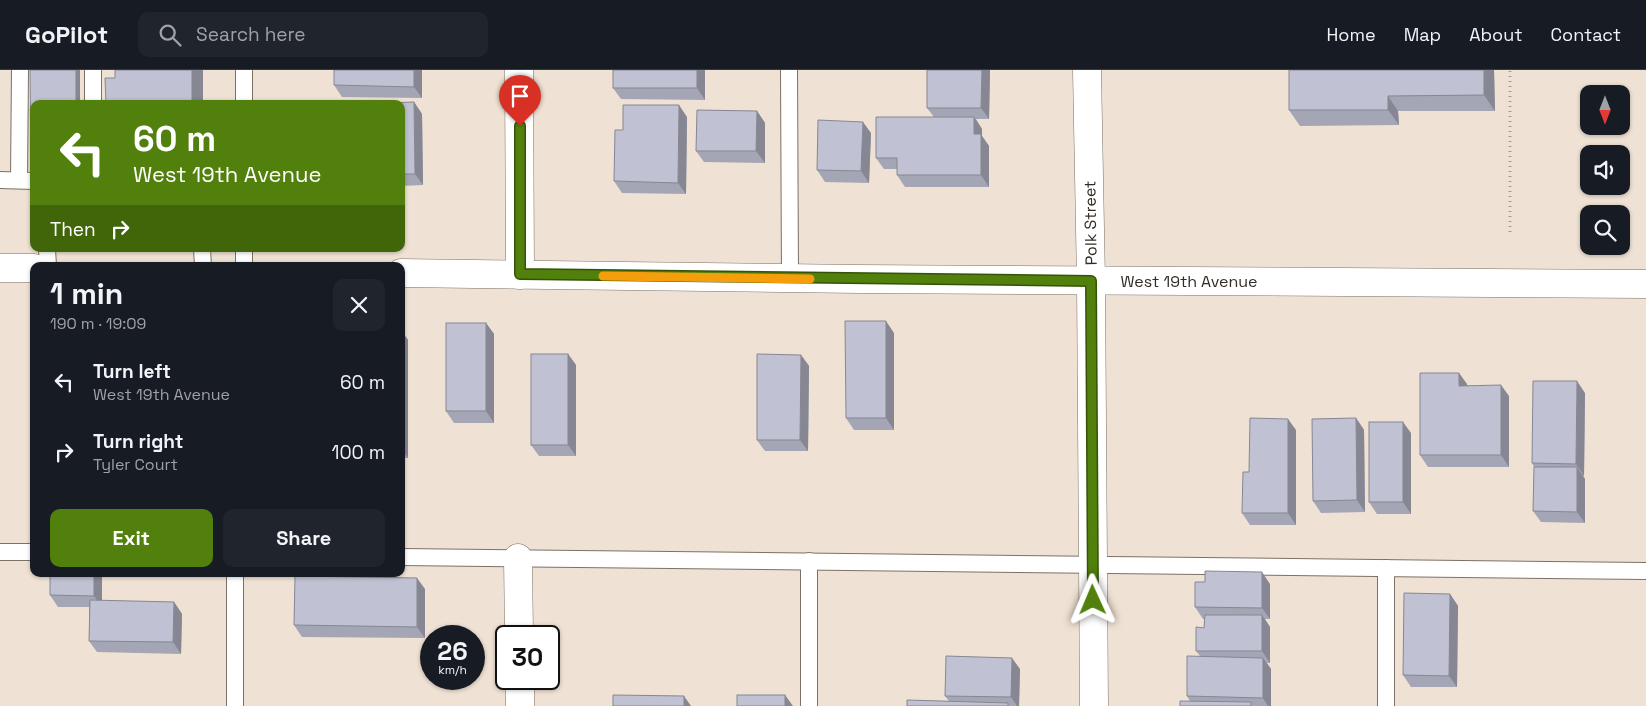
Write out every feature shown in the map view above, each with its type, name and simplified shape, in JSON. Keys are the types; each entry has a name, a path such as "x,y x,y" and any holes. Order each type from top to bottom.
{"street":[{"path":"520,70 520,274"},
{"name":"Polk Street","path":"1088,70 1094,706"},
{"path":"0,268 30,268"},
{"name":"West 19th Avenue","path":"405,273 1091,281 1646,284"},
{"path":"518,558 519,625"},
{"path":"520,690 520,706"}],"lane":[{"path":"244,70 244,100"},
{"path":"789,70 790,278"},
{"path":"0,180 26,180 27,123 25,71"},
{"path":"89,72 92,100"},
{"path":"0,552 30,552"},
{"path":"405,556 1646,571"},
{"path":"809,561 809,706"},
{"path":"1386,568 1386,706"},
{"path":"235,577 236,706"}],"path":[{"path":"1510,70 1510,232"}],"building":[{"path":"30,70 76,70 76,100 30,100"},
{"path":"115,70 192,70 192,100 106,100 105,78 115,78"},
{"path":"334,70 414,70 414,87 334,85"},
{"path":"613,70 697,70 697,88 613,88"},
{"path":"927,70 982,70 981,108 927,108"},
{"path":"1289,70 1484,70 1484,95 1388,96 1388,110 1289,110"},
{"path":"405,102 414,102 415,174 405,174"},
{"path":"623,105 679,105 678,183 614,181 615,130 623,130"},
{"path":"697,110 757,111 756,151 696,151"},
{"path":"876,117 974,117 974,134 981,134 981,175 897,175 897,158 876,158"},
{"path":"818,120 863,122 861,171 817,170"},
{"path":"845,321 886,321 886,418 846,418"},
{"path":"446,323 486,323 486,411 446,411"},
{"path":"531,354 568,354 568,445 531,445"},
{"path":"757,354 801,355 800,440 757,440"},
{"path":"1420,373 1459,373 1459,386 1501,385 1501,455 1420,455"},
{"path":"1533,381 1577,381 1576,464 1532,463"},
{"path":"1250,418 1288,419 1288,513 1242,513 1243,472 1249,472"},
{"path":"1356,418 1357,500 1313,501 1312,419"},
{"path":"1369,422 1403,422 1403,502 1369,502"},
{"path":"1534,467 1577,467 1577,512 1533,511"},
{"path":"1205,571 1262,572 1262,608 1195,607 1195,582 1205,582"},
{"path":"50,577 94,577 94,596 50,595"},
{"path":"295,577 417,578 417,627 294,625"},
{"path":"1404,593 1450,594 1449,676 1403,675"},
{"path":"90,600 174,602 173,642 89,641"},
{"path":"1205,615 1262,615 1262,651 1196,651 1196,627 1204,628"},
{"path":"946,656 1012,658 1011,697 945,696"},
{"path":"1187,656 1263,658 1263,698 1187,696"},
{"path":"613,695 684,696 684,706 613,706"},
{"path":"737,695 785,695 785,706 737,706"},
{"path":"907,700 1008,703 1008,706 907,706"},
{"path":"1180,701 1251,702 1251,706 1180,706"}],"slow traffic":[{"path":"603,276 810,279"}],"route":[{"path":"520,126 520,274 1091,281 1093,600"}]}
